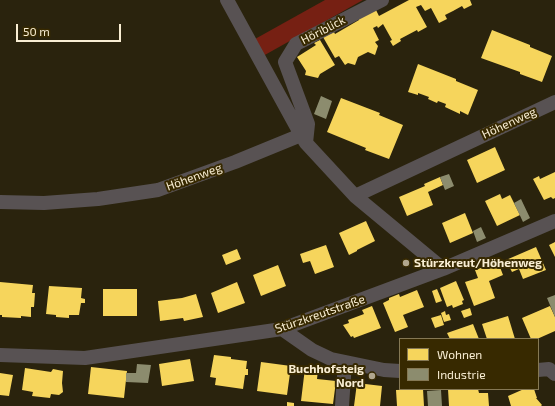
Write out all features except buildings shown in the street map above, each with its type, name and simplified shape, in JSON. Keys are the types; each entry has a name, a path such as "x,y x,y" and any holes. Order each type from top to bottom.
{"street":[{"path":"227,0 303,139 355,196 443,269"},
{"name":"Höriblick","path":"303,139 308,124 285,62 296,44 382,0"},
{"name":"Höhenweg","path":"355,196 555,102"},
{"name":"Höhenweg","path":"0,202 44,204 98,199 158,190 303,139"},
{"name":"Stürzkreutstraße","path":"0,355 85,358 282,329 443,269 555,220"},
{"path":"282,329 312,350 331,359 384,370 399,371"},
{"path":"342,406 345,362"}],"shaded area":[{"path":"325,0 363,0 263,56 255,39"}],"place":[{"name":"Stürzkreut/Höhenweg","path":"406,263"},
{"name":"Buchhofsteig Nord","path":"372,376"}]}
